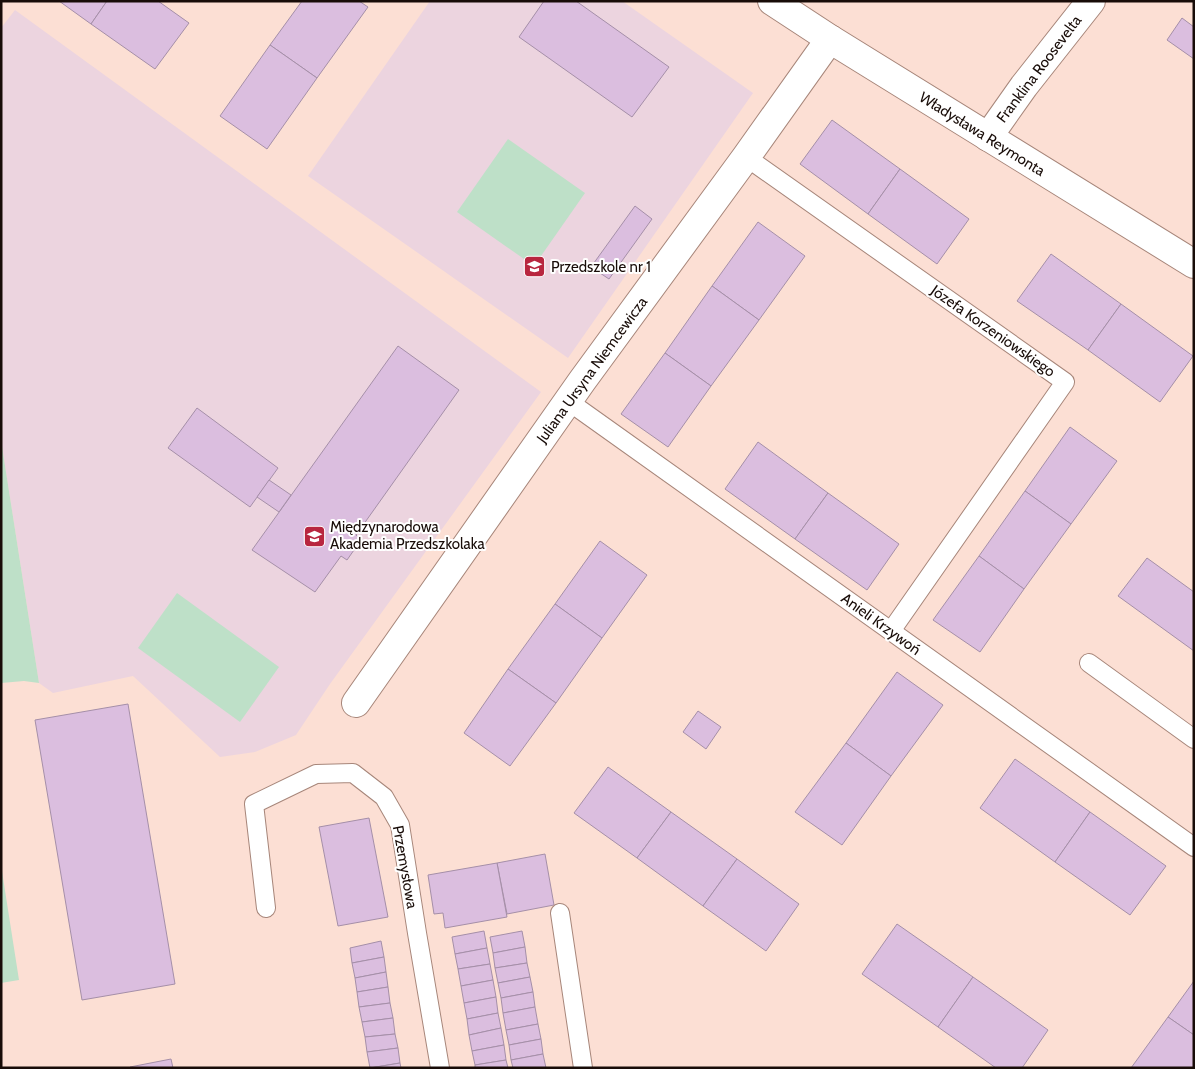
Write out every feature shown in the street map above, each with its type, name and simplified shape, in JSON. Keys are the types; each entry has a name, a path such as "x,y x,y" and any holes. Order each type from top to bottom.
{"street":[{"name":"Władysława Reymonta","path":"772,1 830,39 1194,264"},
{"name":"Franklina Roosevelta","path":"988,137 1024,86 1091,1"},
{"name":"Juliana Ursyna Niemcewicza","path":"356,702 568,401 830,39"}],"lane":[{"name":"Józefa Korzeniowskiego","path":"746,157 1065,382 891,631"},
{"name":"Anieli Krzywoń","path":"568,401 1194,847"},
{"path":"1088,663 1194,739"},
{"name":"Przemysłowa","path":"266,908 254,804 316,774 353,773 384,797 400,825 440,1068"},
{"path":"560,913 583,1068"}],"shaded area":[{"name":"Przedszkole nr 1","path":"430,1 622,1 753,93 568,358 308,176"},
{"path":"15,10 541,392 330,684 296,735 255,752 220,757 133,676 53,693 39,683 1,440 1,28"}],"green space":[{"path":"508,139 585,193 534,266 457,212"},
{"path":"1,440 39,683 24,681 1,683"},
{"path":"177,593 279,667 240,722 138,648"},
{"path":"1,865 19,980 1,983"}],"building":[{"path":"59,1 107,1 91,24"},
{"path":"107,1 158,1 189,23 155,69 91,24"},
{"path":"302,1 359,1 368,7 317,78 270,45"},
{"path":"544,1 576,1 669,67 632,117 519,37"},
{"path":"1182,18 1194,27 1194,59 1167,40"},
{"path":"270,45 317,78 267,149 220,116"},
{"path":"832,120 900,169 868,214 800,164"},
{"path":"900,169 969,219 937,264 868,214"},
{"path":"635,206 652,219 609,279 591,267"},
{"path":"758,222 805,256 759,320 712,286"},
{"path":"1051,254 1121,304 1088,350 1017,301"},
{"path":"712,286 759,320 711,386 665,353"},
{"path":"1121,304 1193,356 1160,402 1088,350"},
{"path":"398,346 459,390 356,535 361,540 347,560 341,556 315,592 252,550"},
{"path":"665,353 711,386 668,447 621,414"},
{"path":"197,408 278,468 250,507 168,448"},
{"path":"1070,427 1117,461 1071,524 1025,491"},
{"path":"758,442 828,493 795,539 725,489"},
{"path":"269,480 291,495 279,512 257,497"},
{"path":"1025,491 1071,524 1024,589 979,556"},
{"path":"828,493 899,544 867,590 795,539"},
{"path":"600,541 647,575 602,638 555,604"},
{"path":"979,556 1024,589 980,652 933,620"},
{"path":"1147,558 1194,592 1194,651 1118,596"},
{"path":"555,604 602,638 556,703 508,669"},
{"path":"508,669 556,703 510,766 464,733"},
{"path":"897,672 943,705 891,776 846,743"},
{"path":"128,704 175,984 82,1000 35,720"},
{"path":"698,711 721,727 706,749 683,732"},
{"path":"846,743 891,776 842,845 795,812"},
{"path":"1015,759 1090,812 1055,862 980,808"},
{"path":"608,767 671,812 637,858 574,813"},
{"path":"671,812 737,859 703,906 637,858"},
{"path":"1090,812 1166,866 1130,915 1055,862"},
{"path":"369,818 388,917 338,926 319,827"},
{"path":"545,854 554,905 507,914 497,863"},
{"path":"737,859 799,904 766,951 703,906"},
{"path":"497,863 507,917 445,928 443,913 434,914 428,875"},
{"path":"897,924 973,977 938,1027 862,974"},
{"path":"484,931 487,948 455,954 452,937"},
{"path":"522,931 525,947 493,953 490,937"},
{"path":"381,941 384,957 352,963 350,948"},
{"path":"525,947 527,963 495,968 493,953"},
{"path":"487,948 490,964 458,969 455,954"},
{"path":"384,957 386,972 355,978 352,963"},
{"path":"527,963 530,977 498,983 495,968"},
{"path":"490,964 493,980 461,986 458,969"},
{"path":"386,972 388,987 357,992 355,978"},
{"path":"530,977 533,992 501,998 498,983"},
{"path":"973,977 1048,1030 1022,1068 996,1068 938,1027"},
{"path":"493,980 496,997 464,1003 461,986"},
{"path":"1194,981 1194,1035 1168,1017"},
{"path":"388,987 390,1003 359,1007 357,992"},
{"path":"533,992 535,1007 503,1013 501,998"},
{"path":"496,997 498,1013 467,1019 464,1003"},
{"path":"390,1003 393,1018 362,1022 359,1007"},
{"path":"535,1007 538,1024 506,1030 503,1013"},
{"path":"498,1013 501,1028 469,1035 467,1019"},
{"path":"1168,1017 1194,1035 1194,1068 1131,1068"},
{"path":"393,1018 395,1034 365,1037 362,1022"},
{"path":"538,1024 541,1039 509,1045 506,1030"},
{"path":"501,1028 504,1045 472,1051 469,1035"},
{"path":"395,1034 398,1048 367,1052 365,1037"},
{"path":"541,1039 543,1054 511,1060 509,1045"},
{"path":"504,1045 506,1060 475,1065 472,1051"},
{"path":"398,1048 400,1063 370,1068 367,1052"},
{"path":"543,1054 546,1068 513,1068 511,1060"},
{"path":"171,1059 173,1068 130,1068 130,1067"},
{"path":"506,1060 508,1068 475,1068 475,1065"},
{"path":"400,1063 401,1068 370,1068"}],"place":[{"name":"Przedszkole nr 1","path":"535,267"},
{"name":"Międzynarodowa Akademia Przedszkolaka","path":"314,536"}]}
